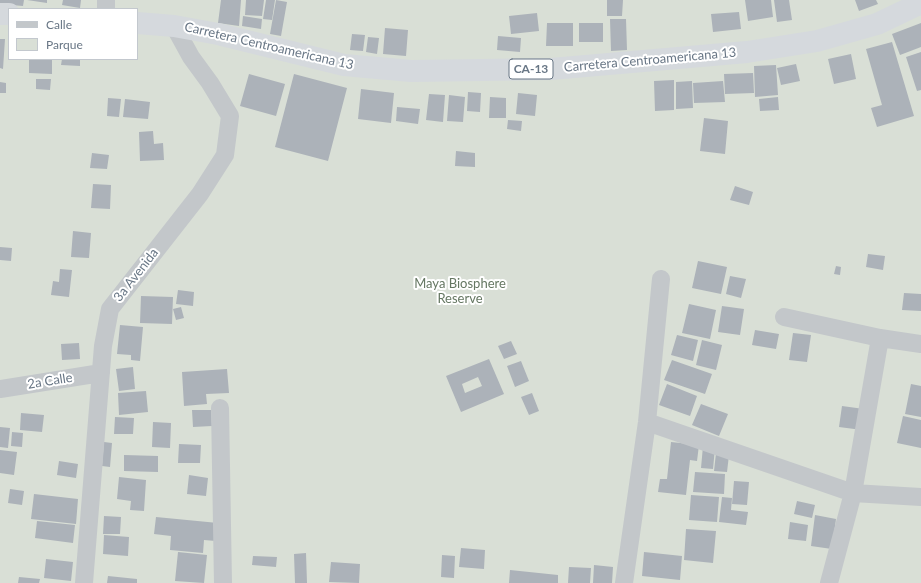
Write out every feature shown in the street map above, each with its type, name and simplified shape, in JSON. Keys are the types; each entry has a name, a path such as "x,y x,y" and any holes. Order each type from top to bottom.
{"highway":[{"name":"Carretera Centroamericana 13","path":"138,23 174,26 225,35 344,65 411,71 551,69 747,52 816,41 876,24 921,3"}],"street":[{"name":"3a Avenida","path":"84,583 103,346 110,309 200,194 225,154 230,116 174,26"},
{"path":"624,583 647,422 661,279"},
{"path":"784,317 880,338 921,344"},
{"path":"829,583 853,493 880,338"},
{"name":"2a Calle","path":"0,389 101,374"},
{"path":"220,408 223,583"},
{"path":"647,422 853,493 921,497"}],"green space":[{"name":"Maya Biosphere Reserve","path":"0,0 921,0 921,583 0,583"}],"building":[{"path":"0,0 24,0 23,6 0,4"},
{"path":"27,0 47,0 47,3"},
{"path":"63,0 81,0 80,8 62,5"},
{"path":"221,0 241,0 239,26 218,23"},
{"path":"246,0 264,0 262,16 245,15"},
{"path":"266,0 275,0 272,20 263,19"},
{"path":"276,0 287,2 281,36 270,34"},
{"path":"607,0 623,0 622,16 607,16"},
{"path":"745,0 771,0 773,17 748,21"},
{"path":"774,0 789,0 792,20 777,22"},
{"path":"855,0 876,0 878,4 859,11"},
{"path":"739,12 741,29 713,32 711,14"},
{"path":"537,13 539,31 511,34 509,16"},
{"path":"243,16 262,19 261,29 242,26"},
{"path":"610,19 626,19 627,50 611,51"},
{"path":"547,23 573,23 573,46 546,46"},
{"path":"579,23 603,23 603,42 579,42"},
{"path":"921,23 921,47 900,55 892,34"},
{"path":"385,28 408,30 406,56 383,54"},
{"path":"352,34 365,35 363,51 350,50"},
{"path":"498,36 521,38 520,52 497,50"},
{"path":"368,37 379,38 377,54 366,52"},
{"path":"0,39 5,39 3,69 0,68"},
{"path":"892,42 914,116 877,127 871,108 882,105 866,49"},
{"path":"921,52 921,90 917,91 906,57"},
{"path":"851,54 856,79 834,84 828,59"},
{"path":"29,60 52,60 52,74 29,73"},
{"path":"62,60 80,60 80,66 61,65"},
{"path":"796,64 800,81 781,85 777,68"},
{"path":"776,65 778,95 755,97 754,66"},
{"path":"753,73 754,93 725,94 724,74"},
{"path":"249,74 285,84 276,116 240,106"},
{"path":"294,74 347,88 328,161 275,147"},
{"path":"36,79 51,79 50,90 36,89"},
{"path":"674,80 674,110 655,111 654,81"},
{"path":"692,81 693,108 676,109 676,82"},
{"path":"723,81 725,102 694,103 693,83"},
{"path":"0,82 6,83 6,93 0,93"},
{"path":"361,89 394,93 391,123 358,119"},
{"path":"468,92 481,93 480,112 467,111"},
{"path":"518,93 537,95 535,116 516,114"},
{"path":"429,94 445,95 443,122 426,120"},
{"path":"449,95 465,97 463,122 447,121"},
{"path":"490,97 506,98 506,118 489,118"},
{"path":"778,97 779,110 760,111 759,99"},
{"path":"108,98 121,99 119,117 107,116"},
{"path":"125,99 150,102 148,119 123,117"},
{"path":"397,107 420,109 418,124 396,121"},
{"path":"704,118 728,121 725,154 700,151"},
{"path":"508,120 522,121 521,131 507,129"},
{"path":"153,131 154,144 163,143 164,160 140,161 139,132"},
{"path":"456,151 475,153 475,167 455,166"},
{"path":"92,153 109,155 107,169 90,168"},
{"path":"93,184 111,185 110,209 91,208"},
{"path":"735,186 753,192 749,205 730,200"},
{"path":"73,231 91,233 89,258 71,257"},
{"path":"0,247 12,248 11,261 0,260"},
{"path":"868,254 885,256 883,270 866,267"},
{"path":"698,261 727,267 721,294 692,288"},
{"path":"836,266 841,267 840,275 834,274"},
{"path":"60,269 72,270 69,297 51,295 53,281 59,282"},
{"path":"730,276 746,279 741,298 726,294"},
{"path":"178,290 194,292 193,306 176,304"},
{"path":"904,293 921,294 921,311 902,310"},
{"path":"141,296 173,297 172,324 140,323"},
{"path":"689,304 716,310 710,339 682,333"},
{"path":"722,306 744,309 740,335 718,332"},
{"path":"181,307 184,318 176,320 173,309"},
{"path":"120,325 143,327 140,361 131,360 131,355 117,354"},
{"path":"755,330 779,334 776,349 752,345"},
{"path":"793,333 811,335 807,362 789,360"},
{"path":"677,335 698,340 693,361 671,355"},
{"path":"702,340 722,345 716,370 696,365"},
{"path":"511,341 517,354 504,359 498,346"},
{"path":"79,343 80,359 62,360 61,344"},
{"path":"489,359 504,394 461,412 446,376","holes":["478,377 482,386 465,393 462,384"]},
{"path":"672,360 712,374 705,394 664,380"},
{"path":"521,361 529,381 515,387 507,366"},
{"path":"133,367 135,389 119,391 116,369"},
{"path":"227,369 229,393 206,394 207,404 184,406 182,372"},
{"path":"667,384 697,396 690,416 659,405"},
{"path":"911,384 921,386 921,417 905,414"},
{"path":"146,391 148,412 119,415 118,393"},
{"path":"532,393 539,411 529,415 521,397"},
{"path":"701,404 728,414 719,436 692,425"},
{"path":"842,406 864,409 862,430 839,427"},
{"path":"192,410 211,410 212,426 193,427"},
{"path":"21,413 44,415 42,432 20,430"},
{"path":"903,416 921,420 921,448 897,443"},
{"path":"115,417 134,418 133,434 114,434"},
{"path":"153,422 171,423 170,448 152,447"},
{"path":"0,427 10,428 8,448 0,447"},
{"path":"12,432 23,433 22,447 11,446"},
{"path":"104,442 112,443 110,467 102,466"},
{"path":"671,442 699,445 697,461 690,460 686,495 658,492 660,479 667,479"},
{"path":"179,444 201,445 200,463 178,463"},
{"path":"703,446 715,448 713,469 701,468"},
{"path":"0,450 17,452 14,475 0,473"},
{"path":"716,453 729,455 727,472 714,471"},
{"path":"124,455 158,456 158,472 124,471"},
{"path":"59,461 78,464 76,478 57,475"},
{"path":"695,472 725,474 724,494 693,492"},
{"path":"189,475 208,478 206,496 187,494"},
{"path":"119,477 146,480 144,511 130,510 131,501 117,499"},
{"path":"734,481 749,482 747,505 732,504"},
{"path":"10,489 24,491 22,505 8,503"},
{"path":"34,494 78,499 76,524 31,519"},
{"path":"691,495 719,497 717,522 689,520"},
{"path":"722,497 732,498 731,510 748,512 746,525 719,522"},
{"path":"797,501 815,505 812,518 794,514"},
{"path":"815,515 836,519 832,549 811,546"},
{"path":"104,516 121,517 120,534 103,534"},
{"path":"156,517 218,523 216,541 204,540 203,553 170,550 171,536 154,534"},
{"path":"37,521 75,525 73,543 35,538"},
{"path":"790,522 808,525 806,541 788,539"},
{"path":"686,529 716,531 713,563 684,560"},
{"path":"104,535 129,537 128,556 103,554"},
{"path":"461,548 485,550 484,569 459,567"},
{"path":"178,552 207,555 204,583 175,581"},
{"path":"644,552 682,556 680,580 642,576"},
{"path":"306,553 307,583 295,583 294,554"},
{"path":"442,555 455,556 454,578 441,577"},
{"path":"253,556 277,557 276,567 252,565"},
{"path":"46,559 73,562 71,581 44,578"},
{"path":"331,562 360,564 359,583 329,582"},
{"path":"594,565 613,567 612,583 593,583"},
{"path":"569,567 591,568 590,583 568,583"},
{"path":"510,570 558,575 558,583 509,583"},
{"path":"108,576 137,579 137,583 107,583"},
{"path":"19,577 40,579 39,583 18,583"}]}
